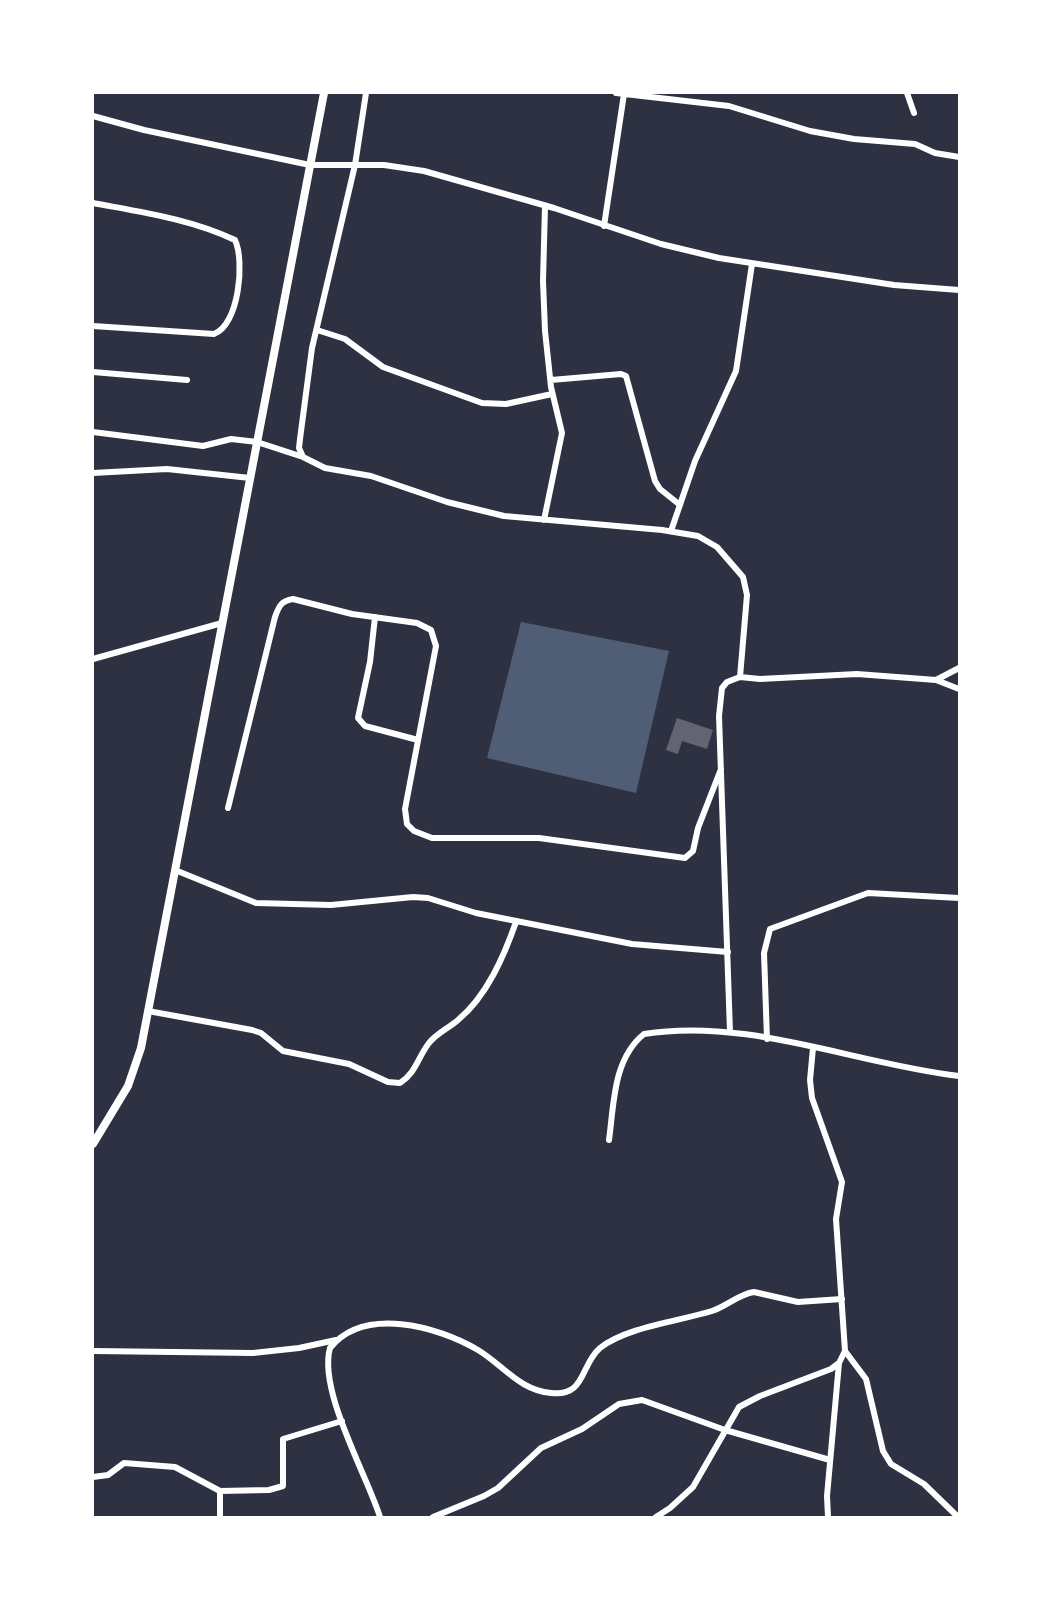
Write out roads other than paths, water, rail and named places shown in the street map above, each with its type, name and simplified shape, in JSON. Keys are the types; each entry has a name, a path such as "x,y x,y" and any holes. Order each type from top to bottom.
{"main road":[{"path":"93,1144 132,1077 148,1011 324,93"}],"street":[{"path":"303,457 299,448 317,330 355,165 366,93"},
{"path":"616,93 729,106 818,132 915,144 934,153 959,157"},
{"path":"907,93 914,113"},
{"path":"604,226 624,94"},
{"path":"93,116 144,130 310,165 384,165 424,171 684,250 753,264 894,285 959,290"},
{"path":"93,203 164,216 224,234 236,240 241,262 232,315 222,331 214,334 93,326"},
{"path":"544,520 562,433 552,394 543,281 545,206"},
{"path":"671,531 708,428 736,371 753,264"},
{"path":"317,330 345,339 383,367 482,403 506,404 552,394"},
{"path":"93,372 187,380"},
{"path":"551,380 621,374 626,376 655,481 660,489 680,505"},
{"path":"93,432 203,446 231,439 257,442 303,457 325,468 390,482 479,511 544,520 671,531 698,536 717,547 743,577 747,595 740,677"},
{"path":"93,473 167,469 250,478"},
{"path":"228,808 279,606 293,599 330,609 425,625 436,639 405,818 414,831 432,838 539,838 685,858 693,851 698,828 721,769"},
{"path":"375,617 370,662 358,718 364,726 418,740"},
{"path":"93,659 222,623"},
{"path":"936,680 959,668"},
{"path":"730,1032 727,1021 728,952 719,695 727,682 740,677 760,680 857,674 936,680 959,689"},
{"path":"175,870 256,903 331,904 413,897 428,898 476,913 516,922 633,944 728,952"},
{"path":"768,1039 764,953 770,929 868,893 959,898"},
{"path":"148,1011 252,1030 261,1033 283,1052 349,1064 388,1082 400,1083 408,1078 430,1042 459,1020 472,1004 499,965 516,922"},
{"path":"609,1140 620,1069 636,1041 644,1034 730,1032 894,1067 959,1076"},
{"path":"813,1048 810,1080 812,1098 842,1182 836,1220 845,1351 839,1363 830,1460 828,1517"},
{"path":"380,1517 342,1421 327,1358 330,1348 347,1332 372,1325 427,1330 456,1339 480,1351 529,1388 564,1394 573,1389 582,1379 592,1358 610,1342 712,1311 747,1293 754,1292 807,1302 842,1299"},
{"path":"93,1351 253,1353 337,1340"},
{"path":"845,1351 866,1379 880,1439 891,1464 924,1484 958,1517"},
{"path":"656,1517 670,1508 693,1486 739,1407 831,1369 839,1363"},
{"path":"433,1517 498,1488 541,1448 582,1430 619,1404 628,1401 642,1400 725,1430 830,1460"},
{"path":"93,1477 108,1475 124,1463 175,1467 220,1491 269,1490 283,1486 283,1439 342,1421"},
{"path":"220,1491 220,1517"}],"water":[{"path":"521,622 669,651 636,793 487,758"}]}
